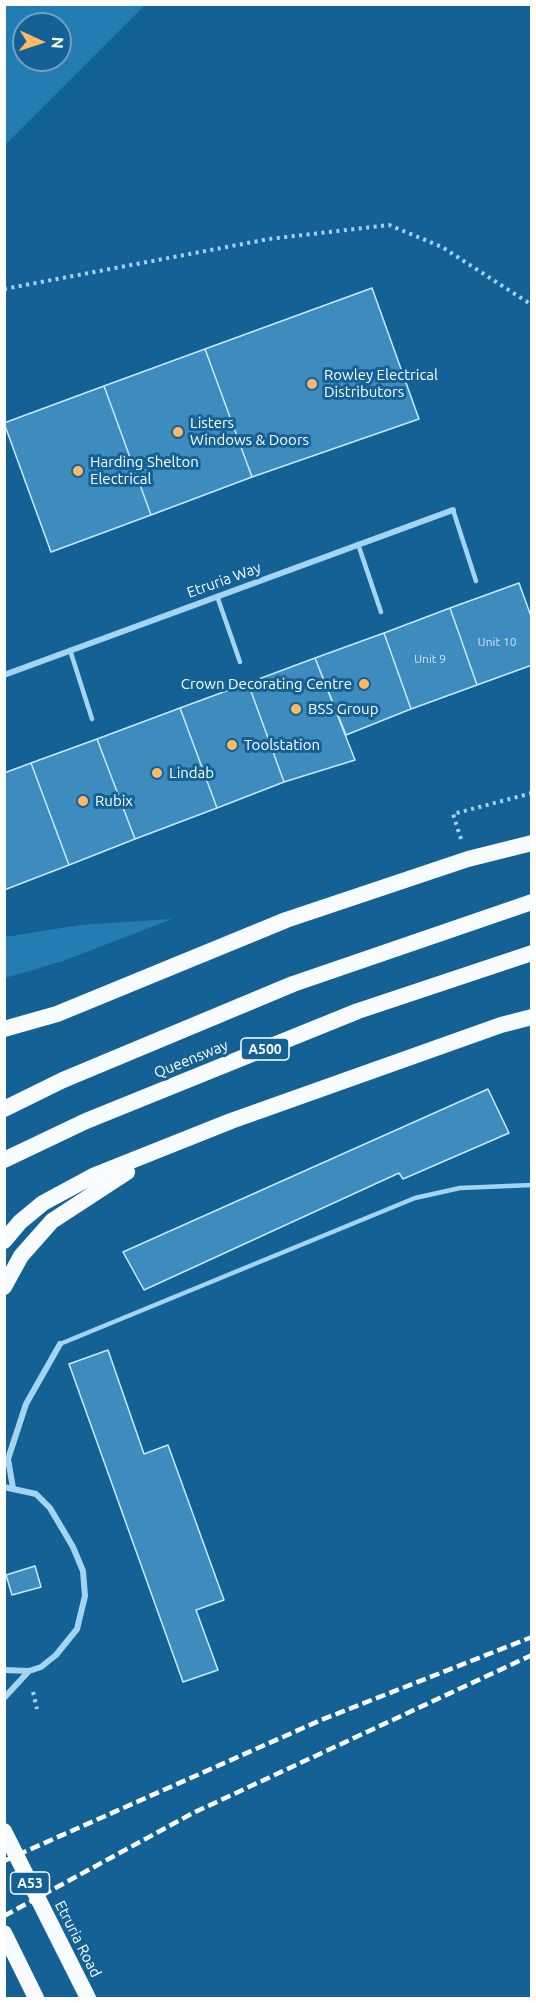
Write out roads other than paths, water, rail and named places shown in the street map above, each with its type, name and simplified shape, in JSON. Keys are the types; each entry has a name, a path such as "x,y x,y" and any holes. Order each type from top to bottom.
{"highway":[{"path":"4,1029 57,1014 286,920 468,859 531,843"},
{"name":"Queensway","path":"4,1109 63,1080 294,984 531,902"},
{"name":"Queensway","path":"4,1160 86,1121 358,1011 531,953"},
{"path":"4,1241 20,1222 43,1203 93,1176 242,1117 501,1025 531,1017"},
{"path":"4,1287 21,1256 52,1221 163,1149"},
{"name":"Etruria Road","path":"4,1831 88,1998"},
{"path":"4,1933 36,1998"}],"street":[{"name":"Etruria Way","path":"4,675 453,510"},
{"path":"13,1488 8,1459 26,1404 60,1344"},
{"path":"4,1487 36,1494 62,1526 83,1571 85,1588 77,1629 56,1655 41,1667 29,1671 4,1670"},
{"path":"4,1698 29,1671"}],"lane":[{"path":"453,510 476,581"},
{"path":"358,544 381,612"},
{"path":"217,596 240,662"},
{"path":"70,650 92,720"},
{"path":"60,1344 415,1198 460,1188 531,1185"}],"railway":[{"path":"4,1861 321,1720 532,1637"},
{"path":"4,1916 193,1813 532,1655"}],"place":[{"name":"Rowley Electrical Distributors","path":"312,384"},
{"name":"Listers Windows & Doors","path":"178,432"},
{"name":"Harding Shelton Electrical","path":"78,471"},
{"name":"Crown Decorating Centre","path":"364,684"},
{"name":"BSS Group","path":"296,709"},
{"name":"Toolstation","path":"232,745"},
{"name":"Lindab","path":"157,773"},
{"name":"Rubix","path":"83,801"}]}
